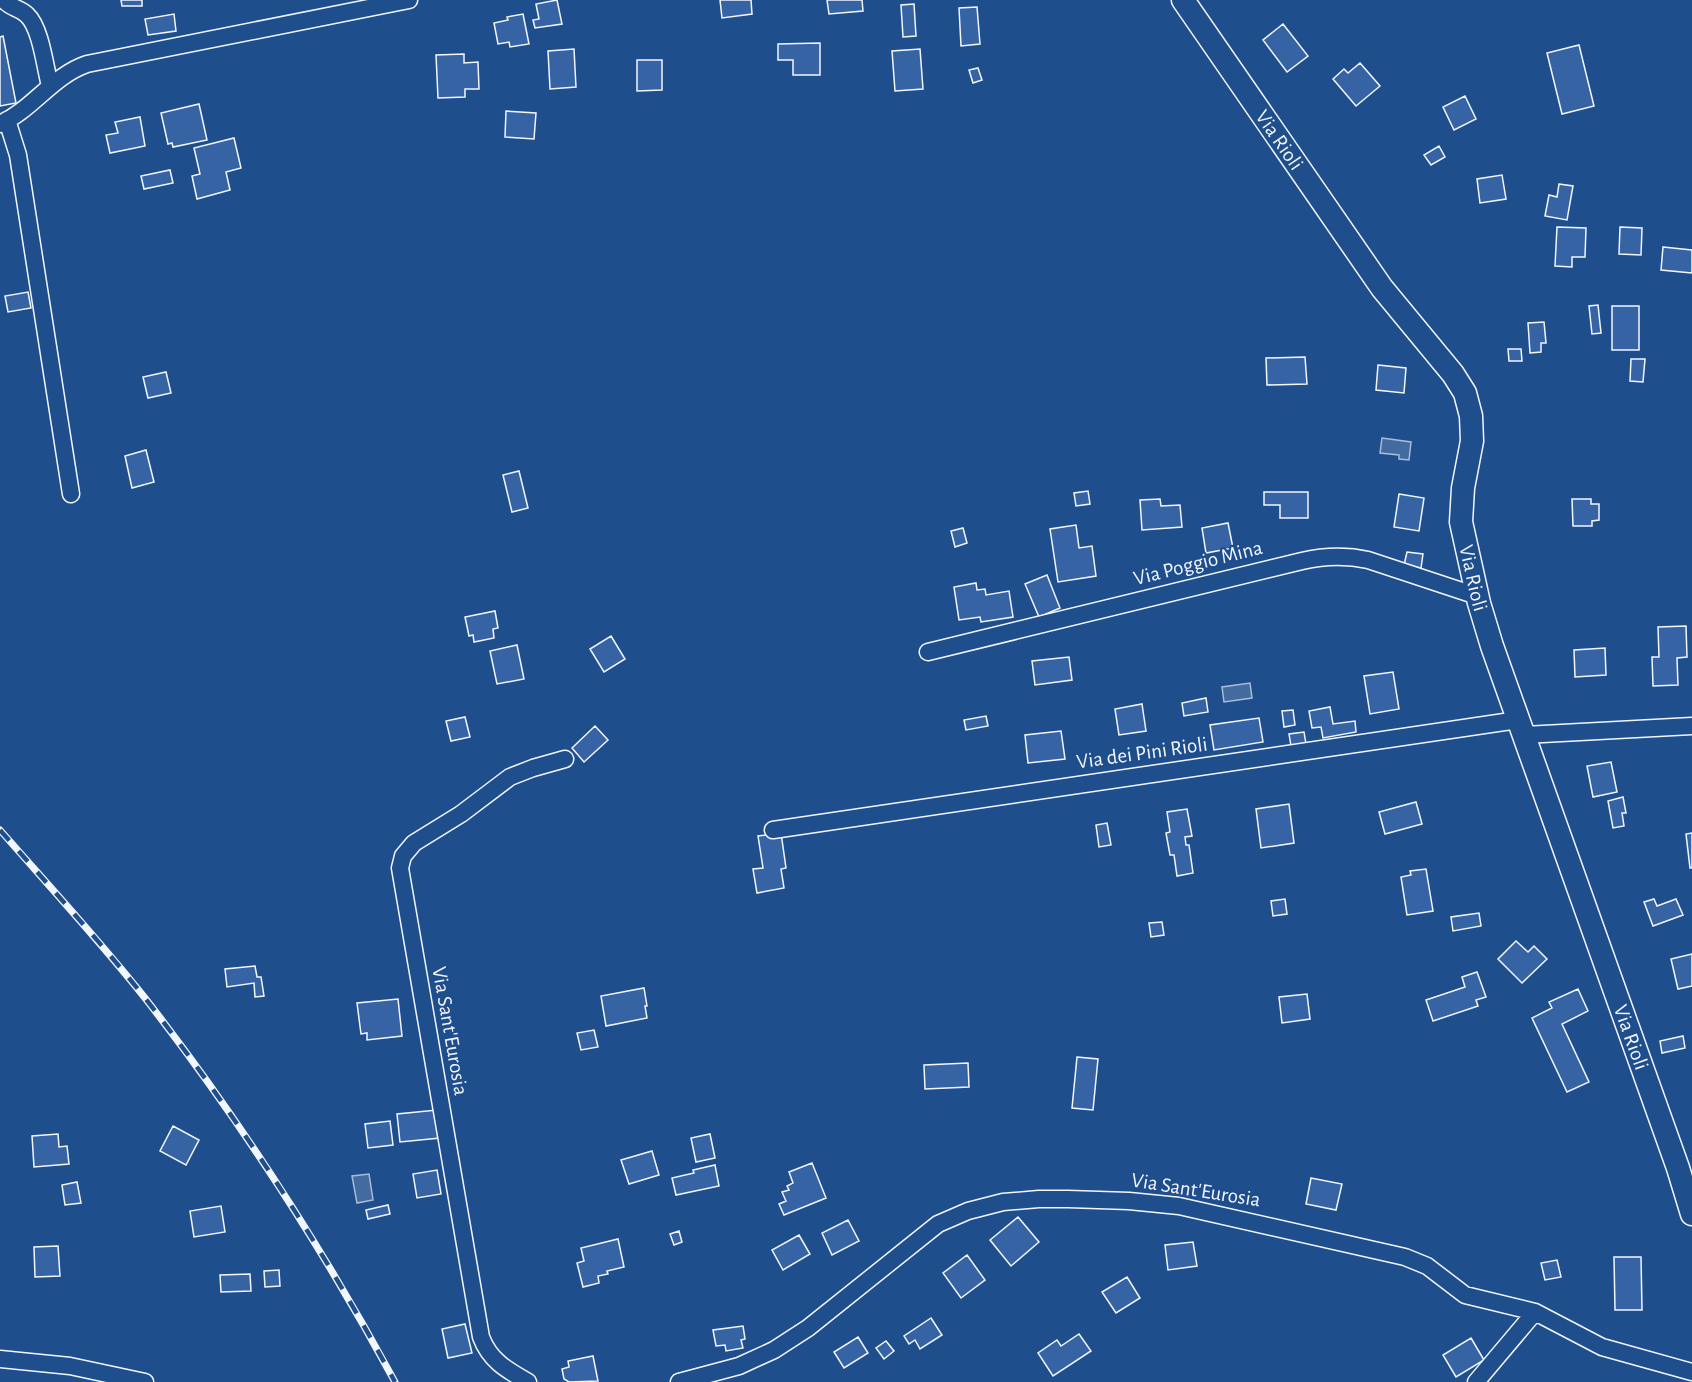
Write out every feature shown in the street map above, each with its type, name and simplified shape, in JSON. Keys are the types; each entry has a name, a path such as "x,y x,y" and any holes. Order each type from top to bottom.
{"main road":[{"name":"Via Rioli","path":"1183,0 1382,288 1453,374 1465,393 1471,416 1472,441 1463,488 1461,515 1464,542 1477,596 1492,646 1692,1211"}],"street":[{"path":"4,0 8,5 25,13 35,25 50,86"},
{"path":"71,494 18,155 4,122 66,73 92,62 409,0"},
{"name":"Via Poggio Mina","path":"928,652 1302,561 1328,557 1368,560 1477,596"},
{"name":"Via dei Pini Rioli","path":"773,830 1521,727 1692,726"},
{"name":"Via Sant'Eurosia","path":"528,1382 495,1362 481,1337 400,868 403,856 414,843 461,814 510,777 565,759"},
{"name":"Via Sant'Eurosia","path":"679,1382 749,1363 783,1345 808,1328 926,1232 950,1218 984,1206 1020,1200 1050,1199 1129,1201 1186,1207 1406,1257 1432,1269 1465,1295 1534,1312 1602,1347 1692,1372"},
{"path":"1476,1382 1534,1312"},
{"path":"0,1359 78,1367 145,1382"}],"water":[{"path":"1382,438 1411,442 1409,460 1399,459 1399,455 1380,453"},
{"path":"1250,683 1252,698 1224,702 1222,687"},
{"path":"369,1174 373,1200 357,1203 352,1176"}],"building":[{"path":"121,0 142,0 142,6 122,6"},
{"path":"557,0 562,24 535,28 533,20 539,19 536,4"},
{"path":"720,0 751,0 752,14 722,18"},
{"path":"827,0 862,0 863,11 829,14"},
{"path":"914,4 916,36 903,37 901,5"},
{"path":"977,7 980,44 961,46 959,8"},
{"path":"174,14 176,31 148,35 145,19"},
{"path":"523,14 529,44 510,47 509,42 498,44 494,23 508,20 507,17"},
{"path":"1283,24 1308,56 1287,72 1263,40"},
{"path":"3,36 16,103 0,106 0,37"},
{"path":"820,43 820,75 793,75 793,60 778,60 778,44"},
{"path":"1579,45 1594,106 1562,114 1547,53"},
{"path":"574,49 576,87 550,89 548,51"},
{"path":"920,49 923,89 895,91 892,51"},
{"path":"464,54 464,63 478,62 479,89 465,89 465,97 438,98 436,55"},
{"path":"637,60 662,60 662,90 637,91"},
{"path":"1360,63 1380,86 1356,106 1333,79 1344,69 1348,73"},
{"path":"978,68 982,80 973,83 969,70"},
{"path":"1465,96 1476,119 1454,130 1443,107"},
{"path":"199,104 207,140 173,147 172,143 168,144 161,113"},
{"path":"506,111 536,113 534,139 505,137"},
{"path":"140,117 145,146 110,153 106,135 118,133 115,122"},
{"path":"234,138 241,168 226,172 230,190 197,199 192,176 200,174 194,148"},
{"path":"1439,146 1445,157 1431,165 1424,155"},
{"path":"170,170 173,183 144,189 141,176"},
{"path":"1502,175 1506,199 1480,203 1477,179"},
{"path":"1559,184 1573,186 1567,220 1545,216 1549,195 1557,197"},
{"path":"1557,227 1586,228 1585,257 1572,257 1572,267 1555,266"},
{"path":"1620,227 1642,228 1641,255 1619,254"},
{"path":"1663,247 1692,250 1692,273 1661,270"},
{"path":"28,292 31,308 8,312 5,296"},
{"path":"1598,305 1601,333 1592,334 1589,306"},
{"path":"1612,306 1639,306 1639,350 1612,350"},
{"path":"1544,322 1546,343 1541,343 1541,352 1530,353 1528,323"},
{"path":"1508,349 1521,349 1522,361 1509,361"},
{"path":"1305,357 1307,384 1267,385 1266,358"},
{"path":"1631,359 1645,359 1643,382 1630,381"},
{"path":"1378,365 1406,368 1404,393 1376,390"},
{"path":"166,372 171,393 148,398 143,377"},
{"path":"146,450 154,482 132,488 125,456"},
{"path":"519,471 528,508 512,512 503,475"},
{"path":"1088,491 1090,504 1076,506 1074,493"},
{"path":"1264,492 1308,492 1308,518 1280,518 1280,505 1264,505"},
{"path":"1399,494 1424,498 1419,531 1394,527"},
{"path":"1160,499 1161,506 1180,505 1182,527 1142,530 1140,500"},
{"path":"1572,499 1591,499 1591,504 1599,504 1599,520 1592,521 1592,526 1573,526"},
{"path":"1228,523 1233,548 1206,553 1202,528"},
{"path":"1076,525 1079,548 1092,546 1096,576 1058,582 1050,529"},
{"path":"963,528 967,543 955,547 951,531"},
{"path":"1407,552 1423,554 1421,568 1404,565"},
{"path":"1047,575 1060,608 1039,617 1025,584"},
{"path":"976,583 977,590 985,589 986,595 1009,591 1013,617 981,622 980,617 959,620 954,587"},
{"path":"495,611 498,628 493,629 494,638 474,642 473,635 469,636 465,617"},
{"path":"1686,626 1687,657 1677,658 1678,685 1653,686 1652,657 1659,657 1658,627"},
{"path":"611,636 625,659 604,672 590,649"},
{"path":"517,645 524,679 497,684 490,651"},
{"path":"1605,648 1606,675 1575,677 1574,650"},
{"path":"1069,657 1072,680 1035,685 1032,661"},
{"path":"1393,672 1399,709 1370,714 1364,676"},
{"path":"1206,698 1208,712 1184,716 1182,703"},
{"path":"1142,704 1146,731 1119,735 1115,709"},
{"path":"1330,707 1333,724 1355,721 1356,732 1323,738 1321,727 1312,728 1309,711"},
{"path":"1293,710 1295,725 1284,727 1282,711"},
{"path":"986,716 988,726 966,730 964,720"},
{"path":"465,717 470,737 451,741 446,721"},
{"path":"1259,718 1263,742 1214,750 1210,725"},
{"path":"595,726 608,740 584,762 572,748"},
{"path":"1061,731 1065,759 1028,763 1025,735"},
{"path":"1304,732 1306,744 1291,746 1289,734"},
{"path":"1611,762 1617,792 1593,797 1587,766"},
{"path":"1623,797 1626,813 1622,813 1624,826 1613,828 1608,801"},
{"path":"1416,802 1422,824 1385,834 1379,812"},
{"path":"1289,804 1294,843 1261,848 1256,809"},
{"path":"1187,809 1192,836 1185,837 1186,845 1189,845 1193,873 1177,876 1174,855 1170,855 1166,833 1170,832 1167,812"},
{"path":"1107,823 1111,845 1099,847 1096,825"},
{"path":"781,833 786,868 781,869 784,888 757,893 753,869 763,868 758,836"},
{"path":"1692,833 1692,868 1690,868 1686,834"},
{"path":"1426,869 1433,911 1407,915 1401,877 1411,875 1410,871"},
{"path":"1285,899 1287,914 1273,916 1271,901"},
{"path":"1654,899 1657,906 1676,899 1683,915 1653,926 1644,902"},
{"path":"1479,913 1481,926 1453,931 1451,917"},
{"path":"1162,922 1164,935 1151,937 1149,923"},
{"path":"1516,941 1528,952 1534,946 1547,959 1522,983 1498,959"},
{"path":"1692,954 1692,986 1678,989 1671,959"},
{"path":"255,966 257,977 261,977 264,996 255,997 254,983 227,987 225,969"},
{"path":"1477,972 1486,997 1476,1000 1478,1006 1433,1021 1426,1000 1465,987 1462,977"},
{"path":"644,988 647,1018 606,1026 601,996"},
{"path":"1578,989 1588,1011 1562,1024 1589,1082 1567,1092 1532,1018 1552,1008 1549,1002"},
{"path":"1307,994 1310,1019 1282,1023 1279,997"},
{"path":"398,999 402,1036 367,1040 367,1033 361,1034 357,1003"},
{"path":"594,1030 598,1047 581,1050 577,1033"},
{"path":"1683,1036 1685,1048 1662,1053 1660,1041"},
{"path":"1077,1057 1098,1059 1093,1110 1072,1108"},
{"path":"968,1063 969,1087 925,1089 924,1065"},
{"path":"437,1110 440,1138 400,1142 397,1114"},
{"path":"390,1121 393,1145 368,1148 365,1124"},
{"path":"173,1126 199,1140 186,1165 160,1151"},
{"path":"58,1134 59,1147 67,1146 69,1164 34,1167 32,1136"},
{"path":"710,1134 715,1158 696,1162 691,1138"},
{"path":"652,1151 659,1175 629,1184 621,1160"},
{"path":"812,1163 826,1198 784,1215 779,1204 786,1201 782,1192 789,1190 787,1186 793,1183 789,1172"},
{"path":"715,1165 719,1186 676,1195 672,1178"},
{"path":"437,1170 441,1194 417,1198 413,1174"},
{"path":"1311,1178 1342,1184 1336,1210 1306,1204"},
{"path":"77,1182 81,1203 65,1205 62,1185"},
{"path":"388,1205 390,1214 368,1219 366,1210"},
{"path":"221,1206 225,1232 194,1237 190,1211"},
{"path":"1018,1217 1039,1242 1011,1266 990,1240"},
{"path":"848,1220 859,1241 832,1255 822,1233"},
{"path":"679,1231 682,1242 674,1245 670,1234"},
{"path":"799,1235 810,1254 783,1270 772,1250"},
{"path":"618,1239 624,1267 607,1271 608,1274 598,1276 599,1283 583,1287 577,1263 584,1261 581,1248"},
{"path":"1193,1242 1197,1266 1168,1270 1165,1245"},
{"path":"58,1246 60,1276 35,1277 34,1247"},
{"path":"967,1255 985,1280 961,1298 943,1273"},
{"path":"1614,1257 1641,1257 1642,1310 1615,1310"},
{"path":"1557,1260 1561,1277 1545,1280 1541,1263"},
{"path":"279,1270 280,1286 265,1287 264,1271"},
{"path":"250,1274 251,1291 221,1292 220,1275"},
{"path":"1127,1277 1140,1298 1116,1313 1102,1292"},
{"path":"931,1318 942,1335 920,1349 915,1340 909,1344 904,1336"},
{"path":"465,1324 472,1353 448,1358 442,1329"},
{"path":"743,1326 745,1339 741,1340 743,1348 726,1351 725,1345 716,1346 713,1330"},
{"path":"1079,1334 1091,1351 1053,1376 1038,1353 1057,1340 1061,1346"},
{"path":"858,1337 868,1353 844,1368 834,1352"},
{"path":"1471,1338 1484,1360 1456,1377 1443,1355"},
{"path":"886,1341 894,1351 884,1359 876,1348"},
{"path":"593,1356 598,1381 569,1382 564,1379 562,1369 569,1367 568,1361"}],"railway":[{"path":"0,830 128,976 213,1090 309,1233 395,1382"}]}
